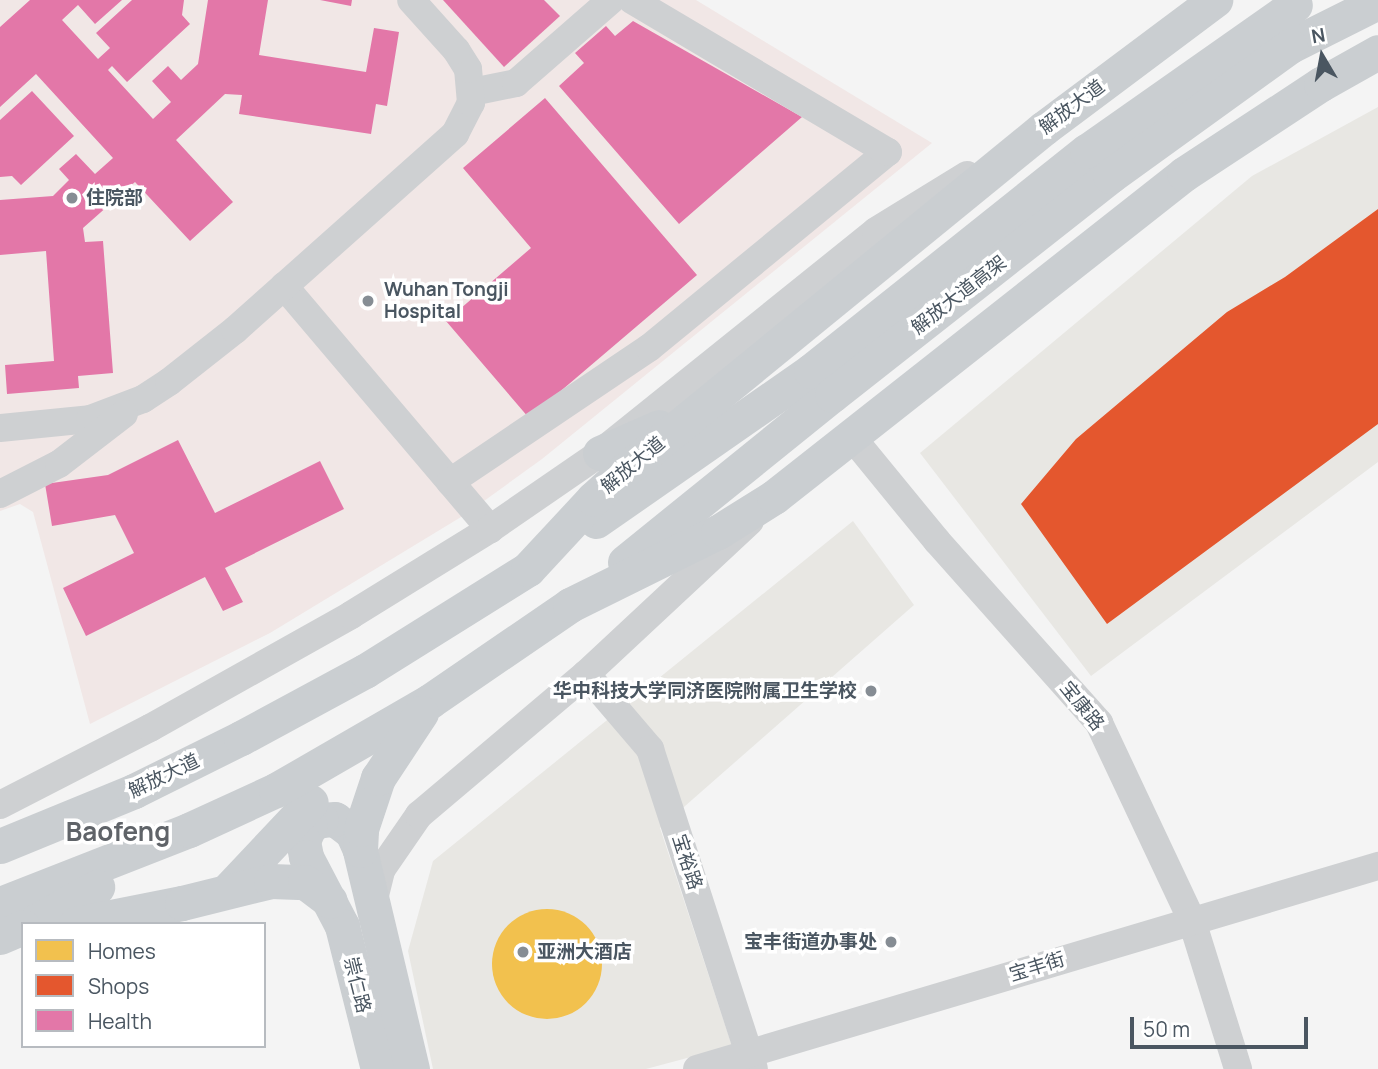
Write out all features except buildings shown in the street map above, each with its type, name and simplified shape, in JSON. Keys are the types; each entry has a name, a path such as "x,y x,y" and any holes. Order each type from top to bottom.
{"main road":[{"name":"解放大道","path":"0,846 134,791 242,738 365,671 527,569 593,499 700,408 1044,128 1215,0"},
{"name":"解放大道高架","path":"527,569 822,383 1290,46 1360,0"},
{"name":"解放大道高架","path":"570,605 1087,151 1299,2"},
{"path":"1290,46 1378,2"},
{"path":"0,904 190,830 276,790 430,701 570,605 718,533 774,497 1184,174 1321,84 1378,52"},
{"path":"1112,77 1184,174"},
{"path":"600,453 700,408"},
{"path":"360,850 361,829 378,778 430,701"},
{"path":"227,891 383,729"},
{"name":"崇仁路","path":"378,1069 343,931 303,848 306,830 316,822 335,819 352,832 360,850 412,1069"},
{"path":"35,922 77,900 190,830"},
{"path":"86,922 183,903 251,884 295,880 312,885 331,903"},
{"path":"0,938 21,928"},
{"path":"0,938 21,933"}],"street":[{"path":"0,494 59,464 198,360 455,134 467,114 472,92 463,59 411,0"},
{"path":"472,92 516,83 611,0"},
{"path":"450,482 649,348 888,152 632,0"},
{"path":"1321,84 1378,65"},
{"path":"0,805 162,721 351,615 491,529 600,453 876,231 1044,128"},
{"path":"284,286 491,529"},
{"path":"0,428 90,419 143,399"},
{"name":"宝康路","path":"852,436 937,541 1100,723 1192,921 1238,1069"},
{"path":"372,909 381,870 419,816 586,674 720,552 774,497"},
{"name":"宝裕路","path":"586,674 650,748 751,1061"},
{"name":"宝丰街","path":"696,1069 751,1061 1192,921 1378,866"}],"shaded area":[{"name":"Wuhan Tongji Hospital","path":"0,0 696,0 932,143 542,459 466,514 270,633 90,724 33,512 20,504 0,511"},
{"path":"1378,107 1378,462 1091,676 920,453 1252,176"},
{"path":"853,521 914,605 660,828 732,1046 646,1069 433,1069 408,951 433,861"}],"place":[{"name":"住院部","path":"72,198"},
{"name":"Wuhan Tongji Hospital","path":"368,301"},
{"name":"华中科技大学同济医院附属卫生学校","path":"871,691"},
{"name":"宝丰街道办事处","path":"891,942"},
{"name":"亚洲大酒店","path":"523,952"}],"district":[{"name":"Baofeng","path":"118,832"}]}
